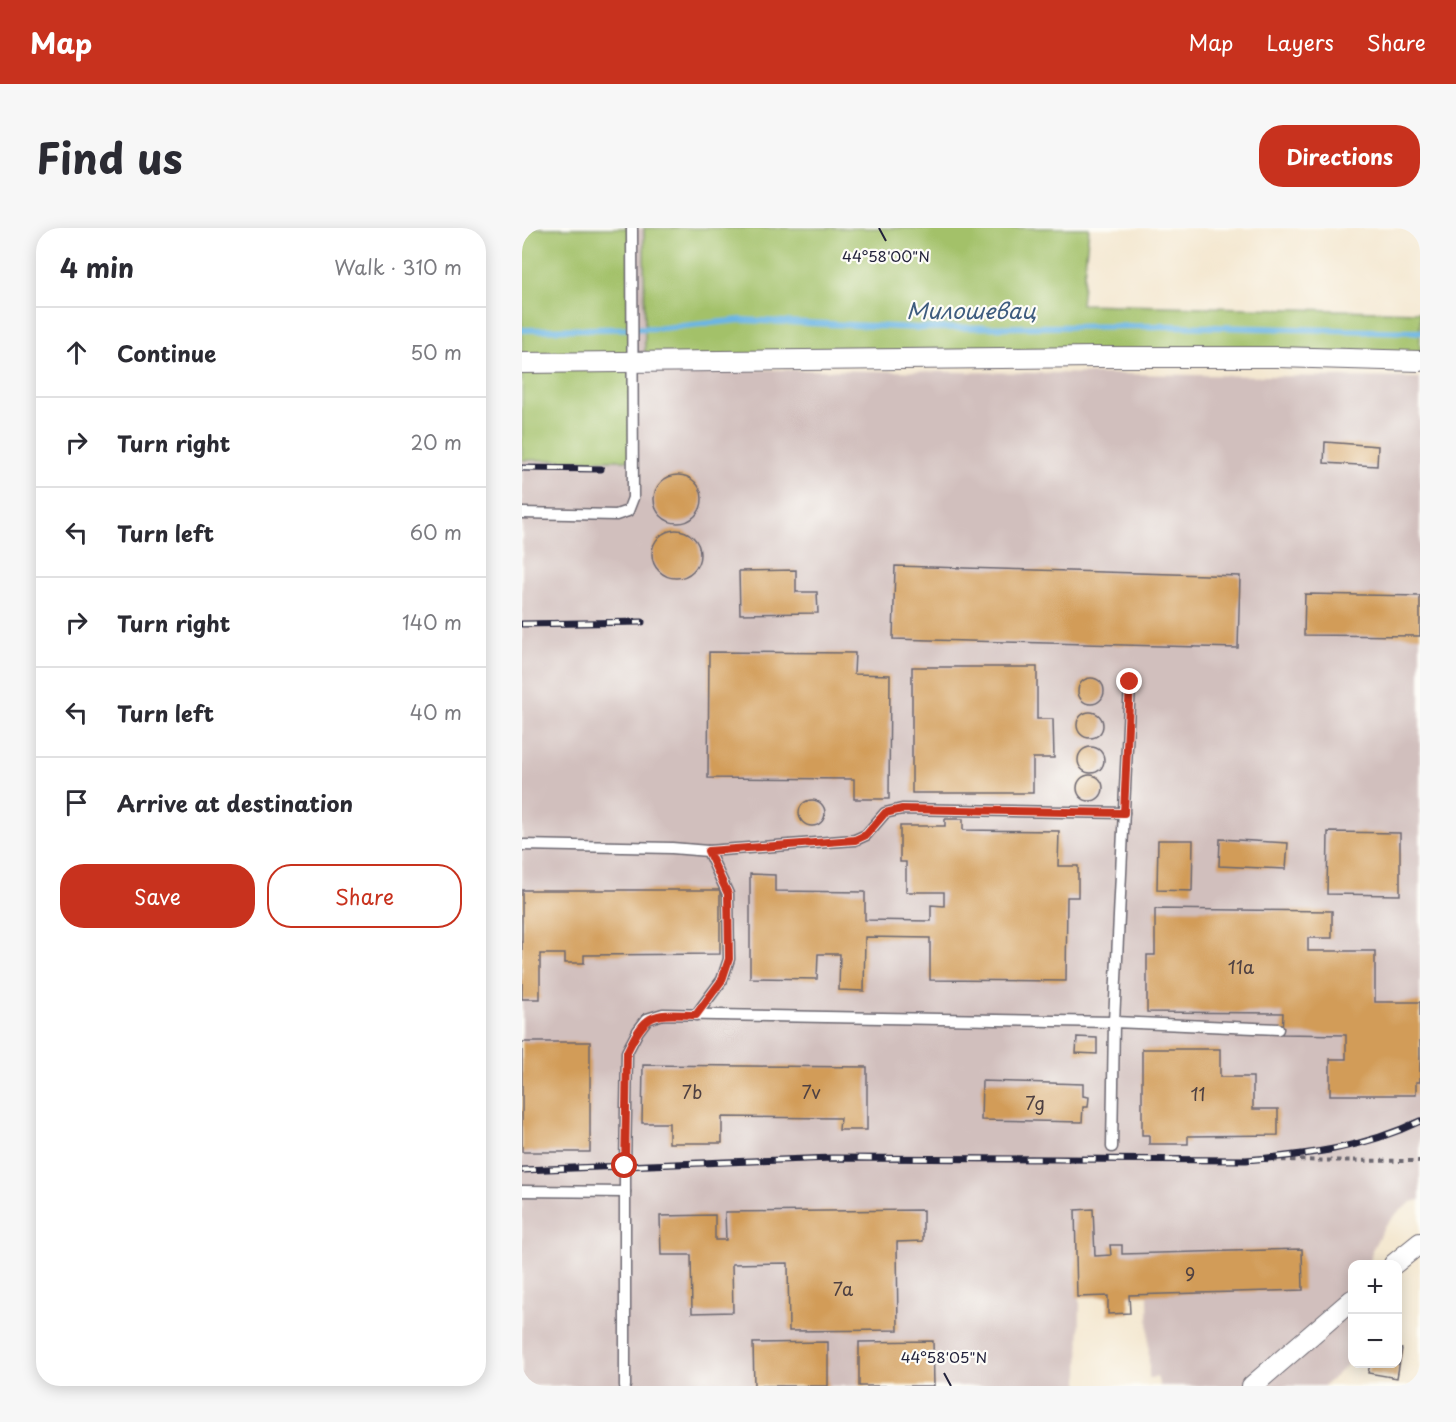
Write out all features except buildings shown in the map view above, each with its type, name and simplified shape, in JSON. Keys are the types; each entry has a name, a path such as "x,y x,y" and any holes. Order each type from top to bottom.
{"street":[{"path":"522,363 1174,357 1288,357 1420,361"},
{"path":"1399,1260 1420,1243"},
{"path":"1252,1386 1348,1304"}],"lane":[{"path":"522,513 616,515 628,511 633,498 632,228"},
{"path":"1112,1147 1114,1022 1130,682"},
{"path":"522,845 672,848 708,851 855,840 866,835 885,813 902,809 1124,813"},
{"path":"696,1015 722,980 729,959 728,894 708,851"},
{"path":"625,1386 627,1052 647,1019 663,1014 1114,1022 1278,1029"},
{"path":"522,1191 625,1192"}],"path":[{"path":"1246,1160 1420,1161"}],"shaded area":[{"path":"632,228 644,228 645,368 1420,378 1420,1200 1412,1202 1397,1213 1384,1227 1372,1250 1371,1260 1348,1260 1348,1363 1324,1386 1160,1386 1157,1377 1149,1378 1148,1295 1080,1297 1079,1386 522,1386 522,460 632,460"}],"green space":[{"path":"522,228 632,228 632,460 522,460"},
{"path":"644,228 1089,228 1081,304 1420,312 1420,358 645,357"}],"waterway":[{"name":"Милошевац","path":"522,330 663,328 741,320 919,328 1169,326 1420,332"}],"railway":[{"path":"522,468 601,469"},
{"path":"522,624 642,622"},
{"path":"522,1170 832,1158 1246,1160 1335,1149 1378,1138 1420,1121"}],"route":[{"path":"625,1166 627,1052 632,1042 647,1019 663,1014 696,1015 722,980 729,959 728,894 708,851 855,840 866,835 885,813 902,809 1124,813 1130,682"}]}
